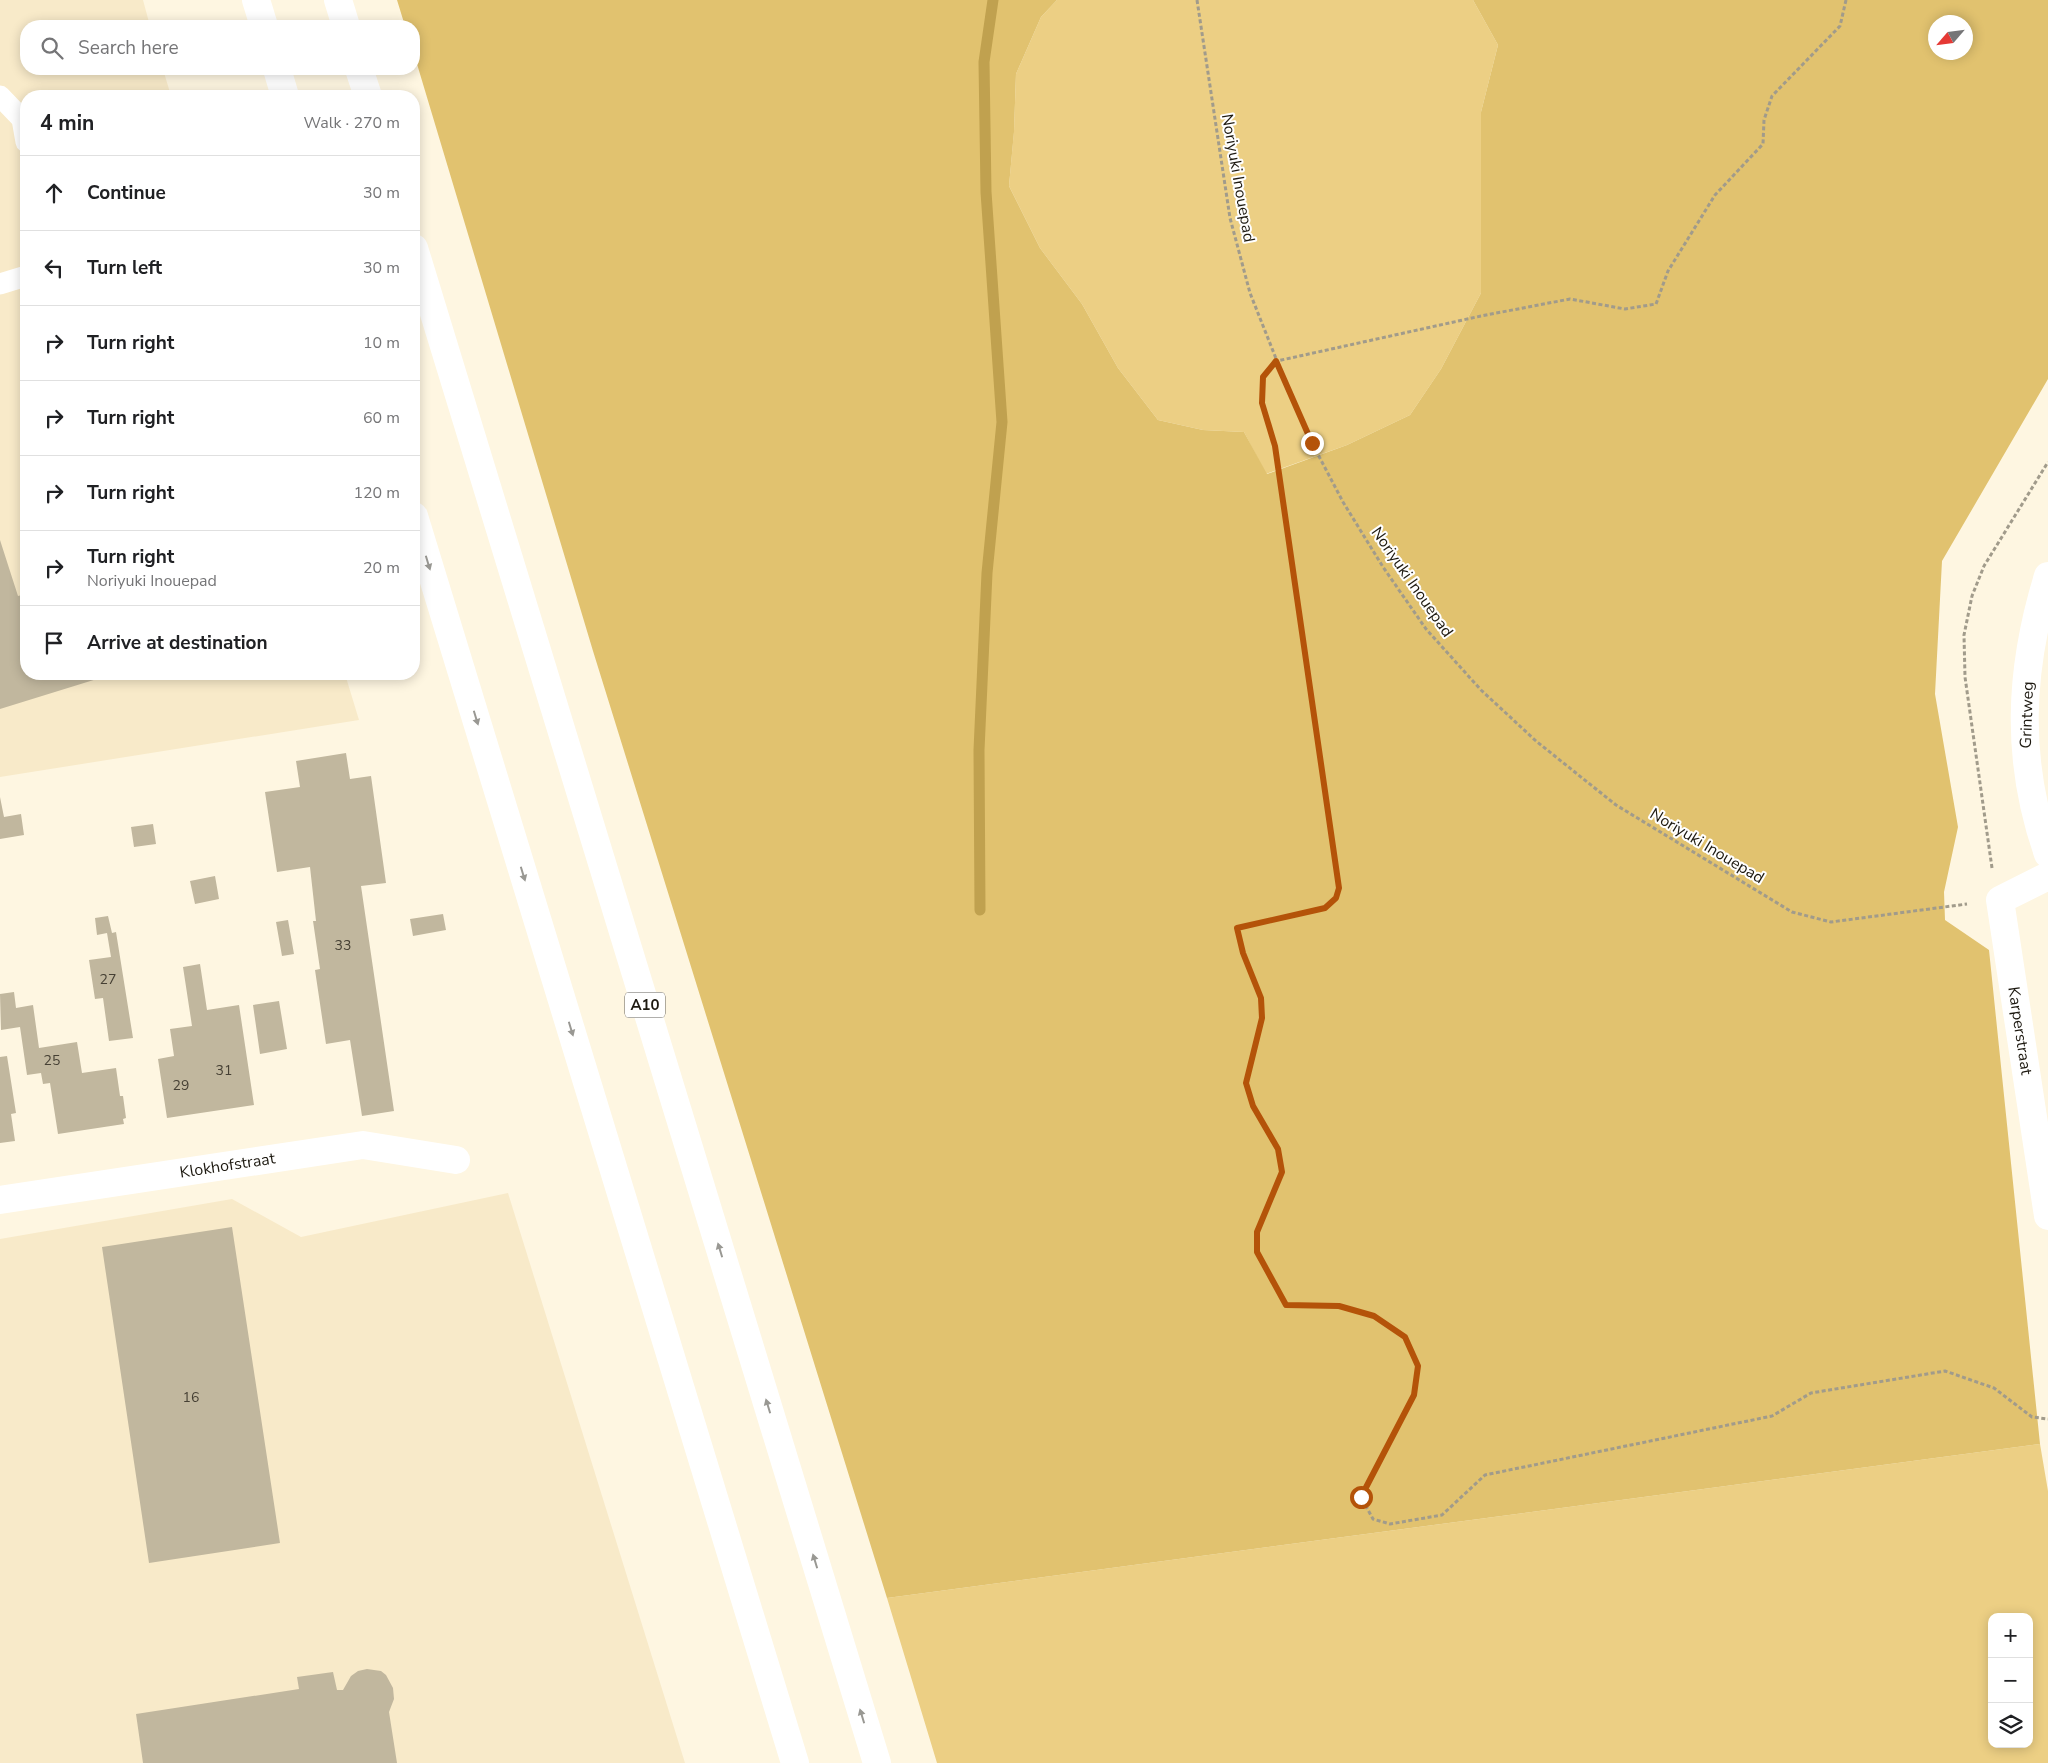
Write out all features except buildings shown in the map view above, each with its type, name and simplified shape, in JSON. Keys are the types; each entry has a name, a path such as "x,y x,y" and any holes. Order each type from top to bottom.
{"main road":[{"path":"256,0 262,20"},
{"path":"338,0 344,20"},
{"path":"279,75 283,90"},
{"path":"361,75 366,90"},
{"name":"A10","path":"420,268 877,1763"},
{"path":"420,536 795,1763"},
{"name":"Grintweg","path":"2048,576 2033,627 2024,706 2024,734 2028,779 2037,823 2048,854"},
{"path":"2000,900 2048,876"},
{"name":"Karperstraat","path":"2000,900 2048,1216"},
{"name":"Klokhofstraat","path":"0,1200 363,1145 456,1160"}],"lane":[{"path":"0,96 20,117"},
{"path":"0,284 20,278"}],"path":[{"name":"Noriyuki Inouepad","path":"1197,0 1230,218 1250,292 1276,361 1312,443 1343,502 1383,567 1426,629 1481,690 1536,741 1616,805 1792,912 1831,922 2000,900"},
{"path":"1846,0 1840,26 1772,96 1764,120 1763,144 1715,195 1668,271 1656,304 1625,308 1570,299 1481,316 1276,361 1263,377 1262,403 1275,446 1339,888 1336,898 1325,908 1237,928 1243,953 1261,998 1262,1018 1246,1083 1253,1106 1278,1149 1282,1172 1257,1232 1257,1252 1286,1305 1339,1306 1374,1316 1405,1337 1418,1366 1414,1395 1361,1497 1373,1519 1390,1524 1442,1516 1485,1475 1772,1416 1811,1393 1945,1371 1994,1388 2032,1417 2048,1419"},
{"path":"2000,900 1992,868 1965,677 1964,635 1972,596 1984,566 2048,462"}],"shaded area":[{"path":"0,0 143,0 148,20 20,20 20,75 165,75 169,90 20,90 20,680 347,680 359,720 0,777"},
{"path":"397,0 1057,0 1041,17 1016,74 1014,132 1009,186 1040,248 1082,304 1118,368 1158,420 1203,430 1244,432 1267,474 1347,445 1410,415 1441,369 1481,293 1481,112 1498,45 1473,0 2048,0 2048,379 1942,561 1935,694 1958,827 1944,892 1945,920 1989,950 2040,1444 887,1598 593,651 420,74 420,20 403,20"},
{"path":"1057,0 1473,0 1498,45 1481,112 1481,293 1441,369 1410,415 1347,445 1266,474 1244,432 1203,430 1158,420 1118,368 1082,304 1040,248 1009,186 1014,131 1016,74 1041,17"},
{"path":"508,1193 685,1763 0,1763 0,1239 232,1199 301,1237"},
{"path":"2040,1444 2048,1491 2048,1763 937,1763 887,1598"}],"waterway":[{"path":"980,910 979,750 987,573 1002,422 986,192 984,62 993,0"}],"route":[{"path":"1312,443 1276,361 1263,377 1262,403 1275,446 1339,888 1336,898 1325,908 1237,928 1243,953 1261,998 1262,1018 1246,1083 1253,1106 1278,1149 1282,1172 1257,1232 1257,1252 1286,1305 1339,1306 1374,1316 1405,1337 1418,1366 1414,1395 1361,1497"}]}
